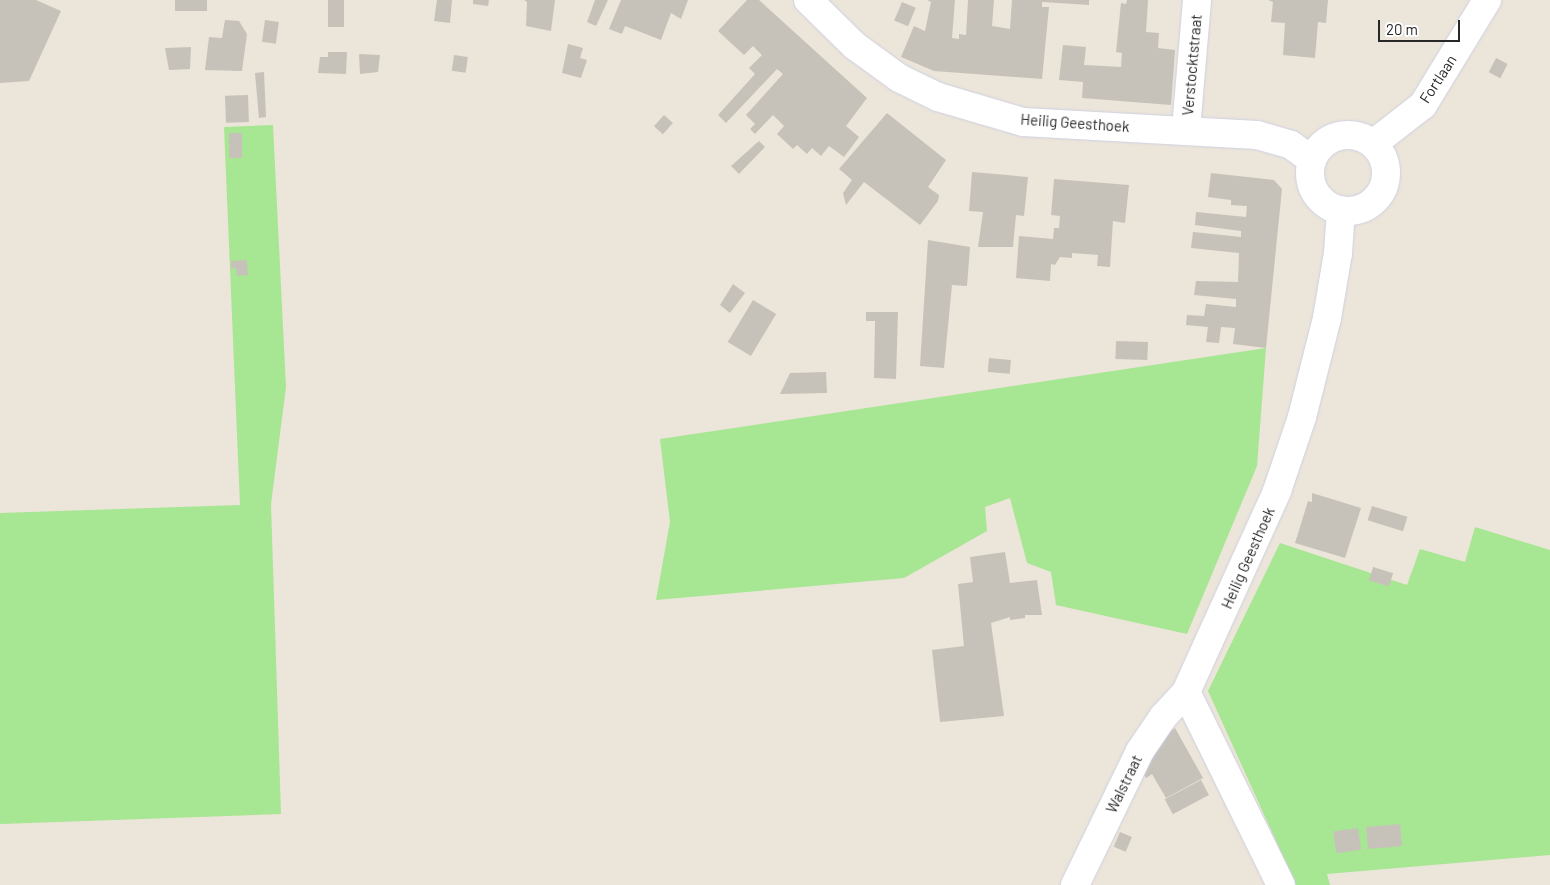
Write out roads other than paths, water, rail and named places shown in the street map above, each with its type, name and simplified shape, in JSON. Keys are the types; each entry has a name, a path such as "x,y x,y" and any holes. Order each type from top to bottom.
{"street":[{"name":"Heilig Geesthoek","path":"808,0 855,46 899,78 938,97 1023,122 1186,129 1257,135 1291,145 1312,160"},
{"name":"Verstocktstraat","path":"1186,129 1197,0"},
{"name":"Fortlaan","path":"1373,144 1423,105 1487,0"},
{"path":"1358,136 1373,144 1385,163 1385,184 1372,202 1362,208 1341,210 1317,196 1310,174 1312,160 1320,147 1333,138 1358,136"},
{"name":"Heilig Geesthoek","path":"1186,692 1277,491 1302,417 1327,318 1338,253 1341,210"},
{"path":"1186,692 1281,885"},
{"name":"Walstraat","path":"1075,885 1140,751 1163,717 1186,692"}]}
